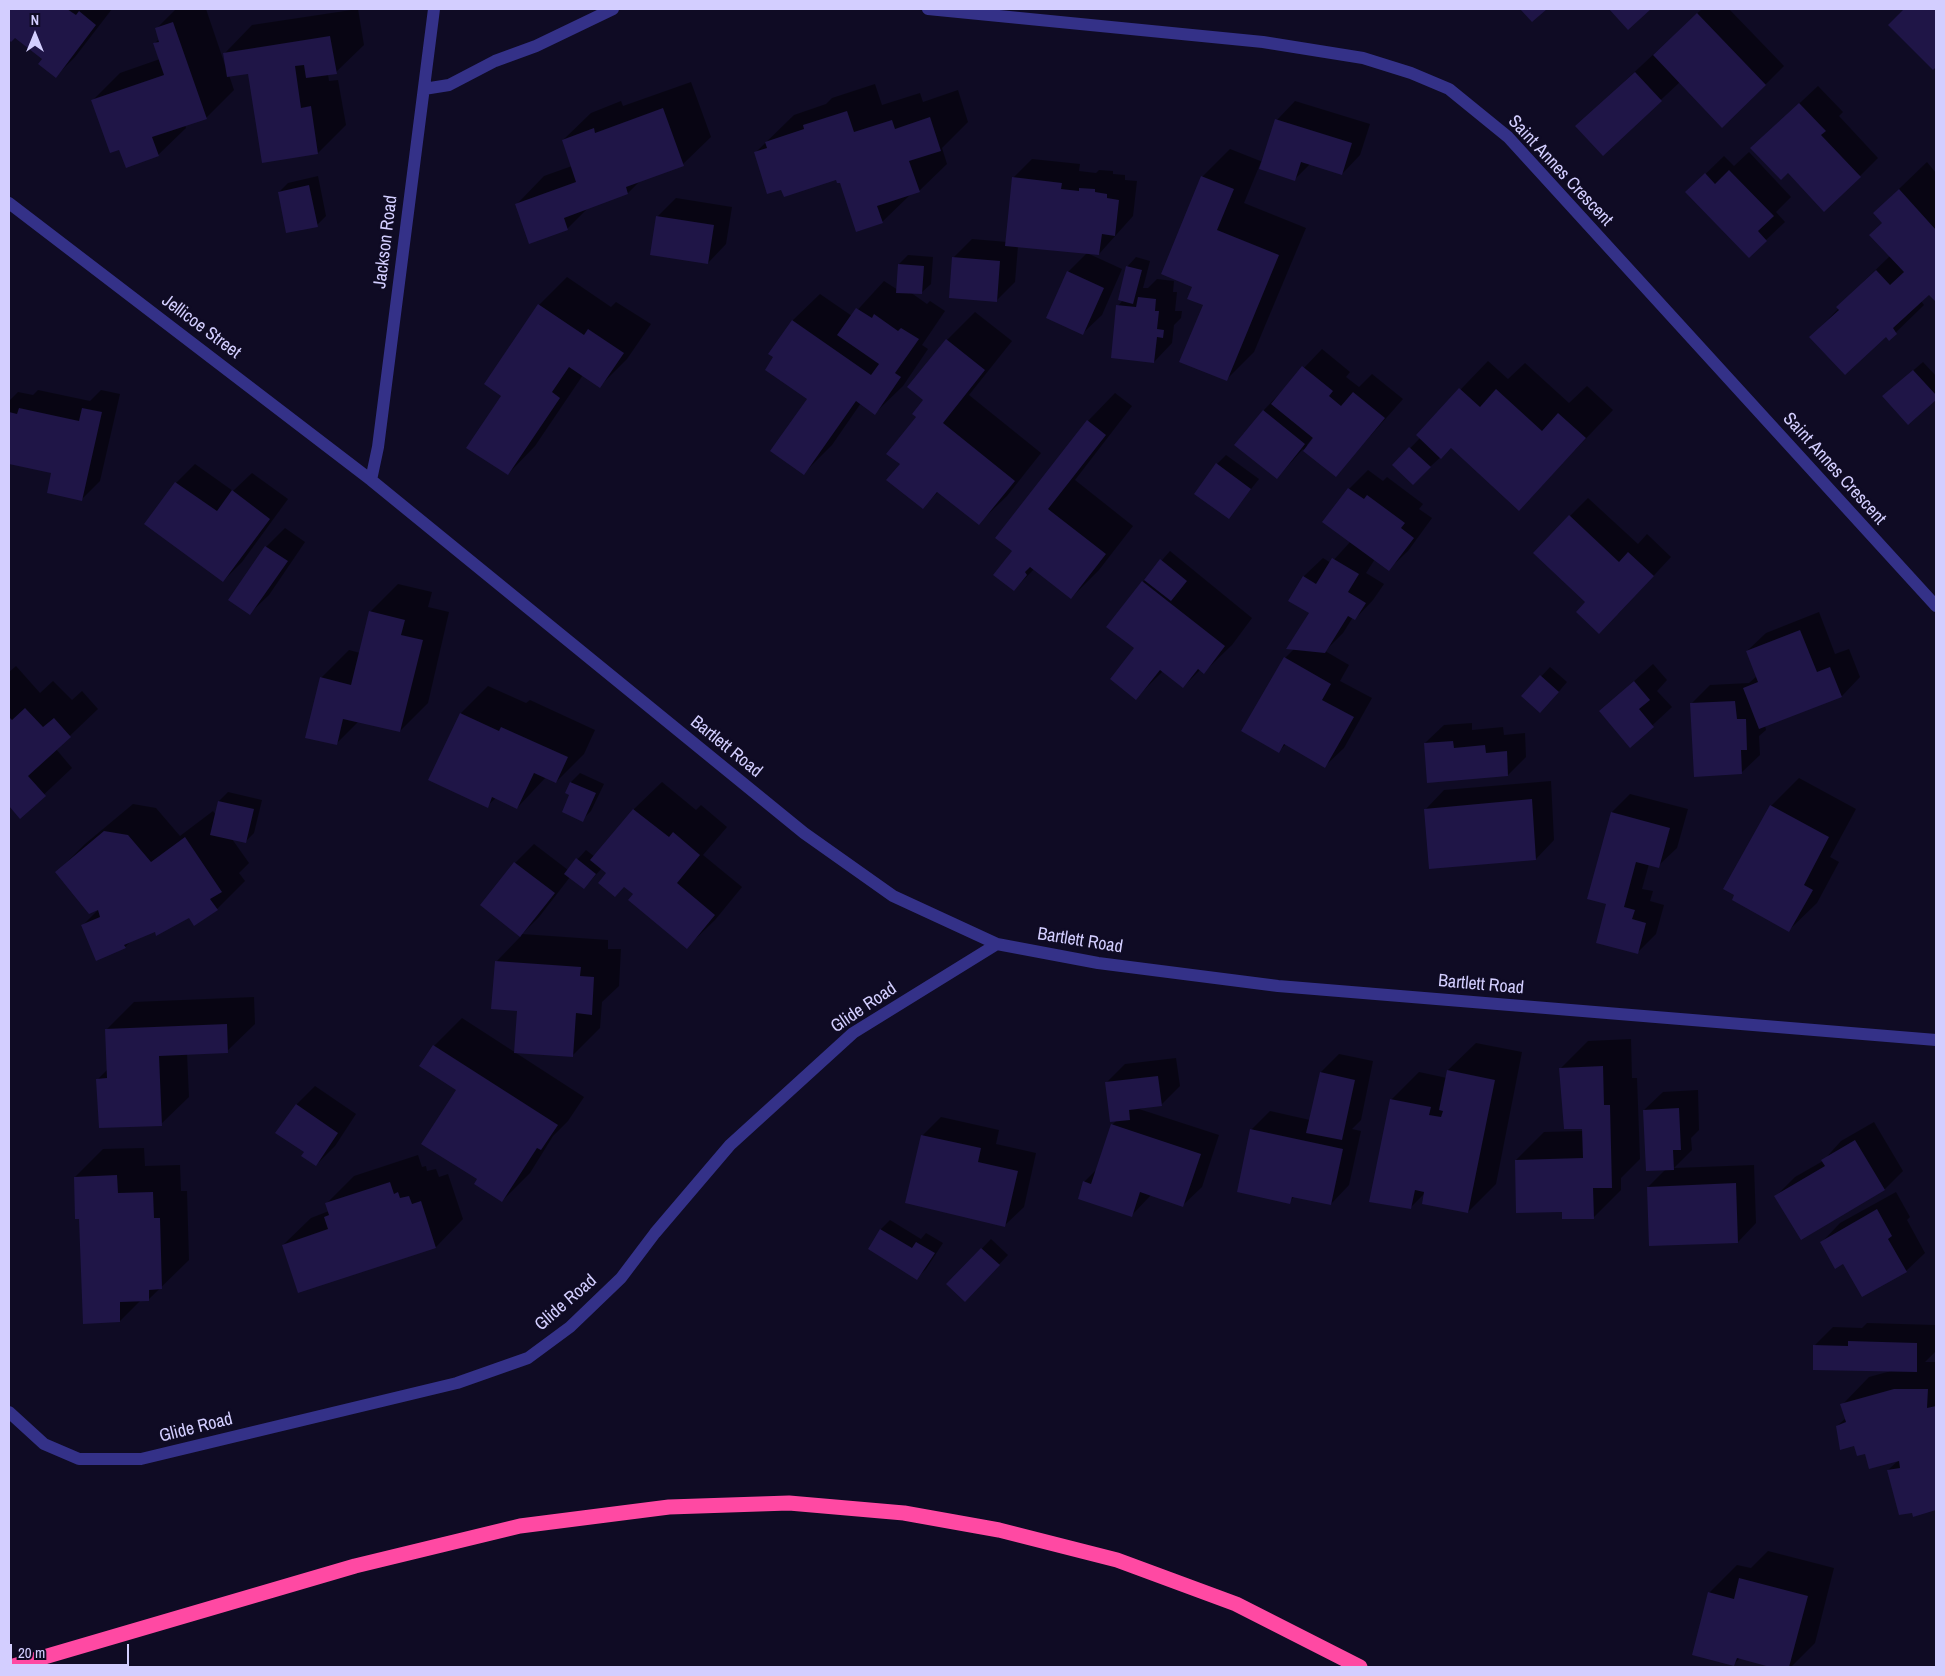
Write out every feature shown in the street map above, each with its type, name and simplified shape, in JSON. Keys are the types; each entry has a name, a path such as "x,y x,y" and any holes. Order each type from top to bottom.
{"highway":[{"path":"10,1667 355,1566 520,1526 668,1507 789,1503 904,1513 990,1528 1117,1560 1236,1604 1360,1667"}],"street":[{"name":"Jackson Road","path":"371,480 378,447 434,9"},
{"path":"424,89 449,85 495,61 536,46 613,9"},
{"name":"Saint Annes Crescent","path":"928,9 1264,42 1363,58 1410,73 1449,89 1508,137 1936,606"},
{"name":"Jellicoe Street","path":"9,202 371,480"},
{"name":"Bartlett Road","path":"371,480 804,833 893,896 997,944 1098,963 1278,986 1936,1040"},
{"name":"Glide Road","path":"9,1412 44,1444 79,1459 141,1460 457,1383 528,1358 570,1327 621,1278 655,1233 730,1144 853,1033 997,944"}],"building":[{"path":"9,9 67,9 76,15 79,11 96,25 56,78 38,64 42,59 15,38 11,42 9,40"},
{"path":"1520,9 1547,9 1532,22"},
{"path":"1609,9 1651,9 1628,30"},
{"path":"1904,9 1936,9 1936,67 1933,70 1888,25"},
{"path":"1697,13 1766,85 1722,128 1653,55"},
{"path":"173,22 207,119 152,137 159,156 126,168 119,150 110,153 91,100 164,75 153,43 159,42 155,28"},
{"path":"330,36 337,74 306,78 304,65 295,66 301,108 311,106 318,154 262,163 248,74 227,77 223,53"},
{"path":"1635,72 1662,101 1603,156 1575,126"},
{"path":"1799,103 1826,131 1821,135 1861,177 1824,212 1788,173 1781,180 1750,148"},
{"path":"663,108 684,166 626,187 628,194 564,218 568,230 529,244 515,204 576,182 562,140 594,128 595,133"},
{"path":"847,111 854,132 892,120 895,129 930,117 941,151 909,161 920,192 877,206 883,223 856,232 840,183 837,183 836,180 784,197 781,190 767,194 754,152 767,148 765,142 804,129 803,125"},
{"path":"1275,119 1352,143 1342,175 1301,162 1295,181 1259,169"},
{"path":"1729,170 1774,216 1758,231 1767,241 1749,258 1685,192 1705,173 1715,184"},
{"path":"1201,176 1234,189 1217,230 1279,255 1227,381 1179,362 1203,305 1187,299 1192,287 1161,274"},
{"path":"1012,177 1062,183 1061,189 1079,191 1079,188 1095,189 1095,192 1107,194 1107,198 1119,200 1115,236 1102,234 1099,255 1005,246"},
{"path":"309,185 318,227 286,233 278,192"},
{"path":"1899,189 1936,230 1936,300 1929,295 1893,328 1897,334 1889,341 1886,337 1845,375 1809,337 1839,310 1836,307 1876,270 1890,285 1904,272 1869,235 1882,223 1873,213"},
{"path":"656,216 714,225 708,264 650,255"},
{"path":"952,257 1000,261 997,302 949,298"},
{"path":"898,264 924,266 922,294 896,293"},
{"path":"1126,266 1142,270 1133,304 1118,300"},
{"path":"1067,271 1104,288 1083,335 1046,318"},
{"path":"1138,297 1156,299 1155,311 1159,311 1157,329 1164,330 1163,338 1157,337 1154,363 1111,358 1116,305 1136,307"},
{"path":"538,304 584,335 588,329 624,353 600,388 569,367 552,392 560,398 508,475 466,448 501,396 484,384"},
{"path":"856,308 872,318 874,314 898,331 901,328 919,339 895,373 901,377 875,415 856,401 804,475 770,451 807,399 765,370 773,357 768,354 792,320 871,375 879,364 837,335"},
{"path":"946,339 985,370 943,423 1015,481 979,525 937,492 923,509 886,480 900,464 886,454 916,417 912,414 923,400 907,387"},
{"path":"1302,366 1333,391 1329,396 1341,406 1353,392 1385,418 1336,477 1303,451 1313,438 1271,404"},
{"path":"1913,370 1936,395 1936,400 1908,425 1882,396"},
{"path":"1459,388 1480,407 1496,389 1542,431 1558,413 1586,438 1519,511 1451,448 1441,459 1416,435"},
{"path":"19,408 79,421 82,408 102,412 82,501 47,493 51,473 9,464 9,412 17,414"},
{"path":"1263,410 1305,444 1277,479 1234,445"},
{"path":"1087,420 1106,435 1048,509 1106,554 1071,599 1030,567 1025,572 1027,575 1014,591 993,575 1012,551 995,538"},
{"path":"1409,447 1431,467 1413,485 1392,465"},
{"path":"1216,463 1251,489 1229,519 1194,494"},
{"path":"175,482 217,511 232,490 270,519 223,582 144,524"},
{"path":"1348,488 1364,499 1367,495 1405,523 1401,528 1414,538 1389,571 1322,522"},
{"path":"1569,515 1619,562 1628,552 1654,576 1599,634 1576,612 1585,602 1533,553"},
{"path":"265,546 288,561 250,615 228,600"},
{"path":"1332,558 1359,574 1348,592 1366,603 1355,620 1348,616 1325,653 1286,649 1309,613 1288,601 1303,576 1316,584"},
{"path":"1160,559 1187,581 1171,601 1144,580"},
{"path":"1142,581 1225,646 1204,674 1198,669 1183,688 1160,670 1136,700 1110,679 1134,648 1106,627"},
{"path":"369,611 405,620 401,635 423,640 400,732 343,719 337,745 305,738 320,677 351,685"},
{"path":"1800,630 1817,672 1830,667 1842,697 1759,729 1743,688 1758,682 1746,651"},
{"path":"1284,657 1331,684 1322,700 1354,717 1325,768 1284,744 1279,753 1241,731"},
{"path":"1540,675 1559,692 1540,713 1521,696"},
{"path":"1634,681 1650,700 1639,709 1654,727 1630,748 1599,711"},
{"path":"1735,701 1737,719 1746,719 1747,750 1741,750 1742,774 1694,777 1690,703"},
{"path":"25,708 43,727 54,718 71,737 28,776 46,796 20,819 9,806 9,717 12,720"},
{"path":"460,713 499,731 501,727 568,757 556,783 534,773 517,809 492,797 488,808 428,780"},
{"path":"1453,741 1454,748 1485,745 1486,753 1507,751 1508,776 1427,783 1424,743"},
{"path":"570,782 596,793 583,822 562,812 569,795 565,793"},
{"path":"1532,799 1536,860 1429,869 1424,809"},
{"path":"218,801 254,809 246,843 210,835"},
{"path":"1770,805 1829,837 1804,885 1813,890 1789,932 1732,900 1734,895 1723,889"},
{"path":"633,809 669,837 673,832 700,855 677,883 715,915 687,949 628,900 633,894 624,887 615,897 598,883 606,873 590,860"},
{"path":"1611,812 1670,828 1659,868 1636,862 1624,907 1635,910 1632,919 1646,923 1638,954 1596,943 1606,904 1587,899"},
{"path":"104,831 128,835 151,862 185,837 222,892 210,899 218,910 194,926 189,918 156,936 155,932 124,945 126,948 96,961 81,925 100,917 98,910 89,914 55,872"},
{"path":"576,858 596,874 584,889 564,874"},
{"path":"514,862 555,893 520,937 480,905"},
{"path":"495,961 581,967 580,976 594,977 592,1015 576,1013 573,1057 514,1053 517,1011 491,1009"},
{"path":"227,1024 228,1053 159,1056 162,1126 99,1128 96,1079 107,1078 105,1029"},
{"path":"433,1045 558,1125 541,1150 537,1148 502,1202 474,1184 477,1179 421,1144 456,1090 419,1066"},
{"path":"1603,1066 1604,1105 1610,1105 1612,1188 1593,1188 1594,1219 1562,1219 1562,1212 1516,1213 1515,1160 1583,1158 1582,1129 1564,1129 1559,1068"},
{"path":"1447,1070 1495,1080 1468,1213 1422,1204 1424,1192 1415,1190 1411,1209 1369,1202 1390,1099 1431,1107 1429,1115 1441,1117 1443,1111 1439,1110"},
{"path":"1320,1072 1355,1080 1342,1140 1306,1133"},
{"path":"1158,1076 1162,1106 1129,1110 1130,1120 1110,1122 1105,1082"},
{"path":"296,1104 338,1133 316,1166 301,1156 304,1152 275,1133"},
{"path":"1679,1108 1681,1150 1673,1150 1674,1170 1646,1171 1643,1110"},
{"path":"1111,1124 1201,1154 1183,1207 1140,1192 1132,1217 1078,1199 1083,1181 1091,1184"},
{"path":"1250,1129 1343,1149 1331,1205 1292,1197 1290,1204 1237,1192"},
{"path":"921,1135 981,1148 978,1162 1018,1171 1005,1227 905,1203"},
{"path":"1855,1140 1885,1190 1801,1240 1774,1196 1825,1166 1821,1160"},
{"path":"117,1175 118,1193 153,1192 154,1218 160,1218 162,1289 149,1290 149,1301 120,1302 120,1322 83,1324 79,1219 75,1219 74,1177"},
{"path":"390,1182 394,1194 398,1192 400,1198 409,1196 412,1204 421,1201 436,1248 298,1293 282,1245 328,1229 324,1217 329,1215 325,1203"},
{"path":"1736,1183 1738,1243 1649,1246 1647,1187"},
{"path":"1877,1209 1892,1236 1888,1239 1907,1272 1862,1297 1843,1264 1835,1269 1820,1242"},
{"path":"880,1229 912,1248 916,1242 935,1253 917,1280 868,1249"},
{"path":"981,1248 1000,1265 965,1302 946,1284"},
{"path":"1848,1341 1917,1343 1917,1372 1813,1370 1813,1345 1848,1346"},
{"path":"1894,1389 1928,1389 1927,1408 1936,1406 1936,1510 1913,1517 1912,1513 1899,1515 1887,1470 1900,1468 1899,1461 1869,1469 1865,1454 1857,1456 1854,1446 1840,1450 1836,1426 1846,1422 1840,1404"},
{"path":"1739,1578 1808,1596 1789,1667 1770,1667 1737,1658 1734,1666 1692,1655 1708,1592 1734,1599"}]}
